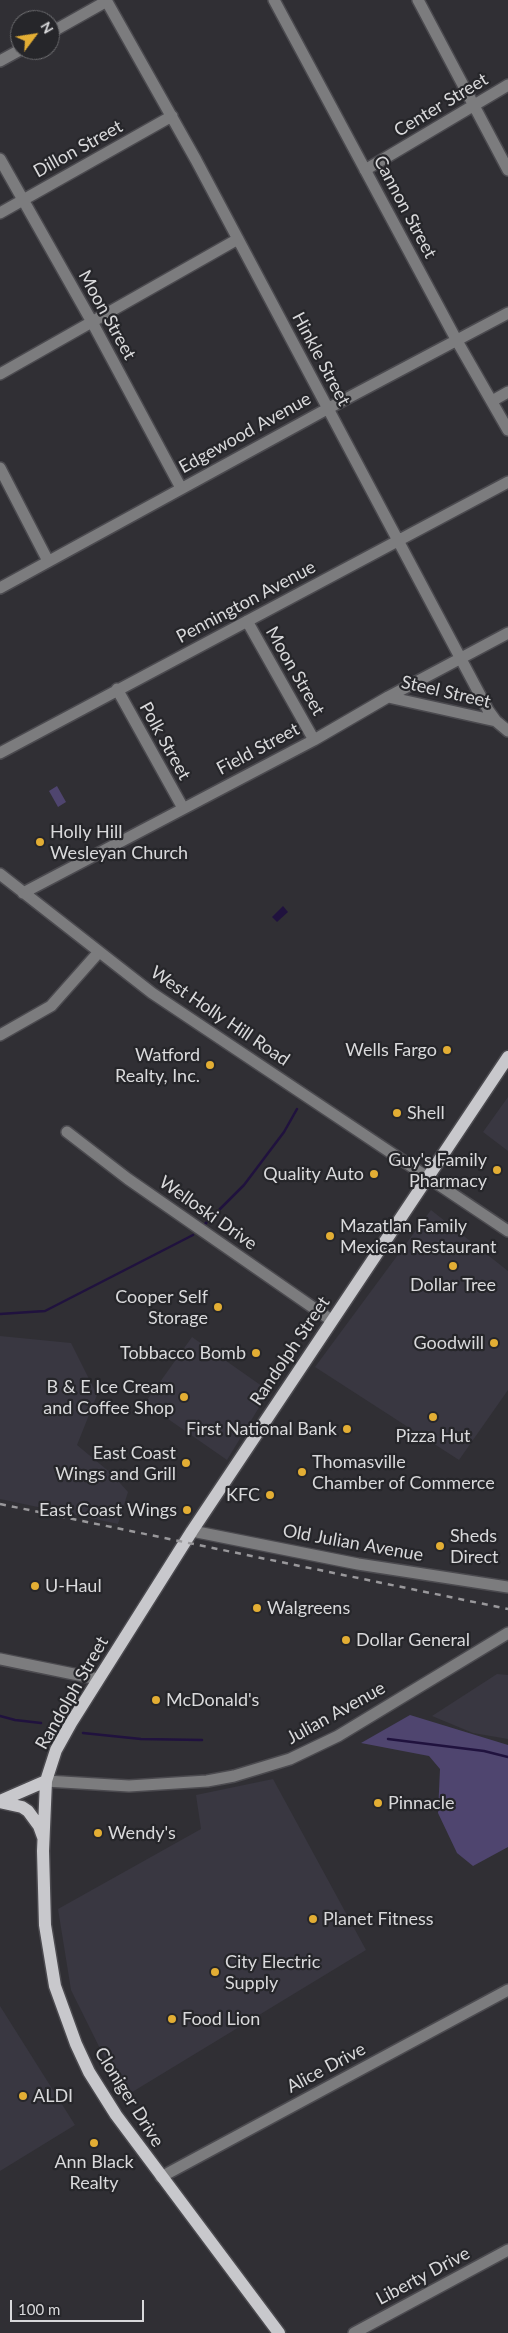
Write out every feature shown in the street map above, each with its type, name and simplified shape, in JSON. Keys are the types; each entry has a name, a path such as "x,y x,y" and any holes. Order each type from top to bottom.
{"main road":[{"name":"Randolph Street","path":"46,1781 56,1750 98,1679 192,1531 508,1058"},
{"path":"0,1802 46,1781"},
{"name":"Cloniger Drive","path":"46,1781 44,1839 45,1925 55,1986 64,2014 90,2072 116,2115 279,2333"},
{"path":"0,1802 22,1807 28,1811 44,1839"}],"street":[{"path":"60,27 106,0"},
{"name":"Hinkle Street","path":"106,0 172,116 488,710 496,721 508,731"},
{"name":"Cannon Street","path":"274,0 457,340 508,430"},
{"path":"418,0 508,170"},
{"name":"Center Street","path":"365,170 474,107 508,85"},
{"name":"Dillon Street","path":"0,213 172,116"},
{"name":"Moon Street","path":"0,159 92,322 181,488"},
{"path":"0,374 238,239"},
{"name":"Edgewood Avenue","path":"0,588 326,408 508,313"},
{"path":"492,401 508,392"},
{"path":"0,468 48,561"},
{"name":"Pennington Avenue","path":"0,753 508,482"},
{"name":"Moon Street","path":"246,621 314,740"},
{"name":"Field Street","path":"23,893 314,740 388,697 508,633"},
{"name":"Polk Street","path":"118,690 183,808"},
{"name":"Steel Street","path":"388,697 496,721"},
{"name":"West Holly Hill Road","path":"0,874 98,953 152,993 508,1231"},
{"path":"0,1035 51,1006 98,953"},
{"name":"Welloski Drive","path":"67,1132 128,1179 332,1320"},
{"name":"Old Julian Avenue","path":"192,1531 358,1564 508,1587"},
{"name":"Julian Avenue","path":"46,1781 129,1786 207,1781 234,1776 290,1759 338,1736 508,1632"},
{"path":"0,1659 98,1679"},
{"name":"Alice Drive","path":"161,2177 508,1990"},
{"name":"Liberty Drive","path":"354,2333 508,2250"}],"shaded area":[{"path":"57,786 66,802 58,807 49,791"},
{"path":"283,906 288,912 277,922 272,917"},
{"path":"508,1097 508,1151 483,1132"},
{"path":"431,1210 508,1271 508,1390 459,1460 315,1367"},
{"path":"0,1336 71,1343 97,1395 77,1445 112,1474 128,1492 118,1524 0,1499"},
{"path":"192,1337 269,1391 227,1460 145,1403"},
{"path":"497,1674 508,1675 508,1739 473,1733 432,1716"},
{"path":"410,1715 508,1745 508,1847 473,1866 457,1853 438,1813 440,1769 429,1756 361,1743"},
{"path":"273,1779 366,1950 124,2097 71,1990 58,1909 201,1829 196,1795"},
{"name":"ALDI","path":"0,2006 75,2125 0,2171"}],"waterway":[{"path":"204,1225 244,1185 284,1132 297,1109"},
{"path":"0,1314 45,1311 193,1235"},
{"path":"0,1716 41,1723"},
{"path":"83,1733 141,1739 202,1740"},
{"path":"388,1739 484,1751 508,1757"}],"railway":[{"path":"0,1504 508,1609"}],"place":[{"name":"Holly Hill Wesleyan Church","path":"40,842"},
{"name":"Wells Fargo","path":"447,1050"},
{"name":"Watford Realty, Inc.","path":"210,1065"},
{"name":"Shell","path":"397,1113"},
{"name":"Guy's Family Pharmacy","path":"497,1170"},
{"name":"Quality Auto","path":"374,1174"},
{"name":"Mazatlan Family Mexican Restaurant","path":"330,1236"},
{"name":"Dollar Tree","path":"453,1266"},
{"name":"Cooper Self Storage","path":"218,1307"},
{"name":"Goodwill","path":"494,1343"},
{"name":"Tobbacco Bomb","path":"256,1353"},
{"name":"B & E Ice Cream and Coffee Shop","path":"184,1397"},
{"name":"Pizza Hut","path":"433,1417"},
{"name":"First National Bank","path":"347,1429"},
{"name":"East Coast Wings and Grill","path":"186,1463"},
{"name":"Thomasville Chamber of Commerce","path":"302,1472"},
{"name":"KFC","path":"270,1495"},
{"name":"East Coast Wings","path":"187,1510"},
{"name":"Sheds Direct","path":"440,1546"},
{"name":"U-Haul","path":"35,1586"},
{"name":"Walgreens","path":"257,1608"},
{"name":"Dollar General","path":"346,1640"},
{"name":"McDonald's","path":"156,1700"},
{"name":"Pinnacle","path":"378,1803"},
{"name":"Wendy's","path":"98,1833"},
{"name":"Planet Fitness","path":"313,1919"},
{"name":"City Electric Supply","path":"215,1972"},
{"name":"Food Lion","path":"172,2019"},
{"name":"ALDI","path":"23,2096"},
{"name":"Ann Black Realty","path":"94,2143"}]}
